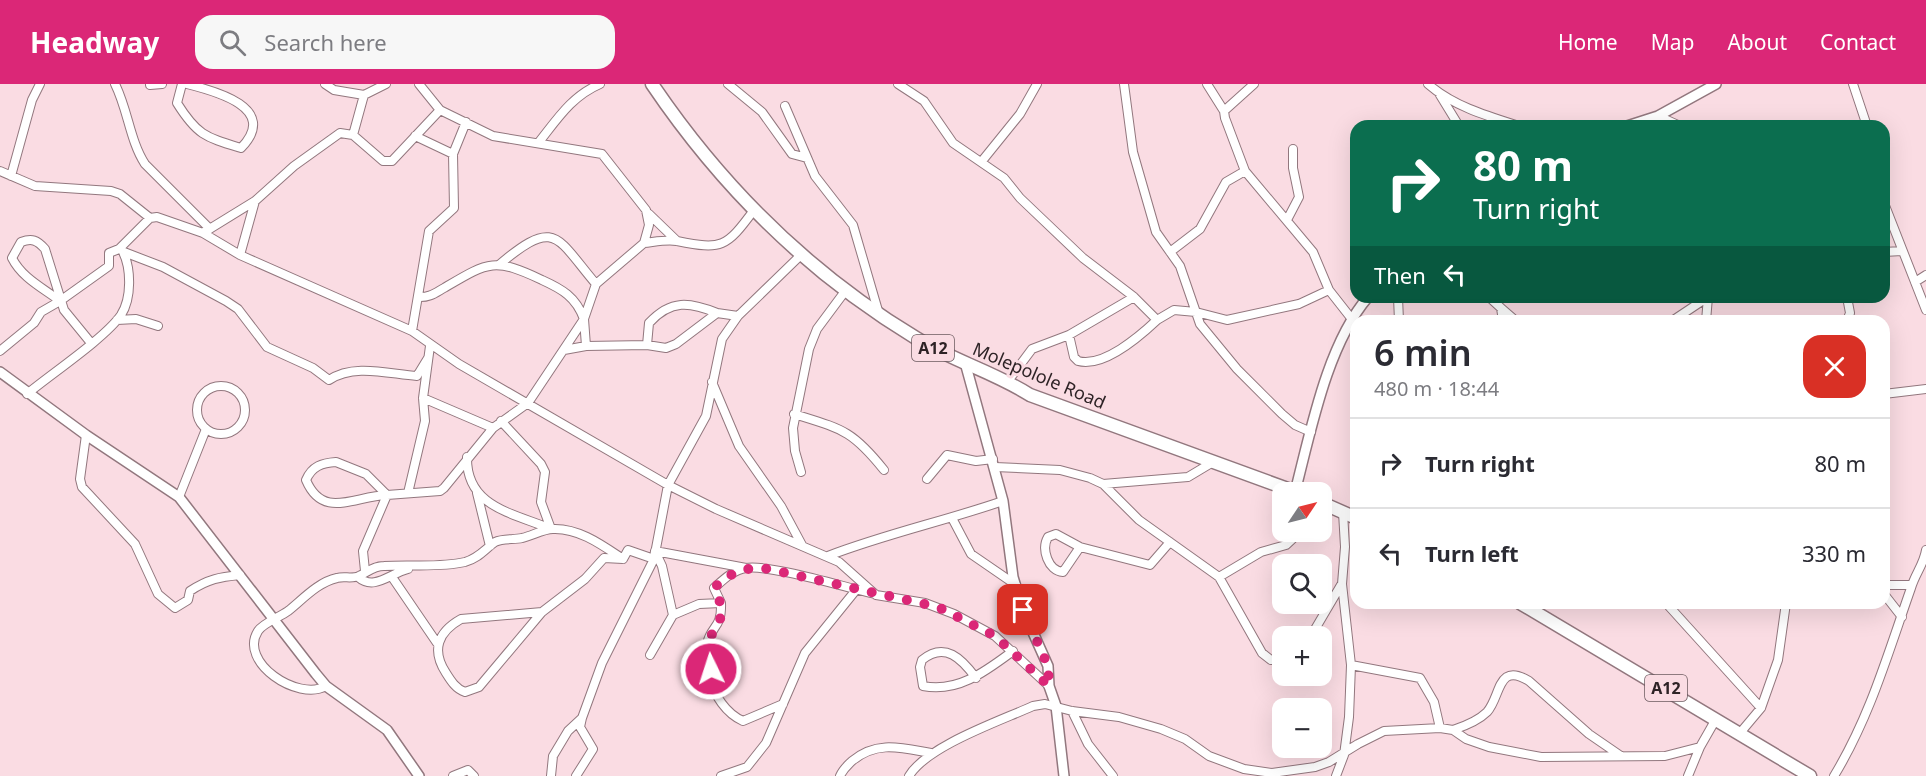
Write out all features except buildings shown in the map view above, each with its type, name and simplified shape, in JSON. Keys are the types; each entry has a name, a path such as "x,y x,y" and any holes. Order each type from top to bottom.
{"main road":[{"name":"Molepolole Road","path":"652,84 701,152 754,210 802,254 880,316 966,366 1008,381 1030,395 1272,483"},
{"path":"1332,507 1350,515"},
{"name":"A12","path":"1530,609 1810,776"}],"street":[{"path":"11,176 32,100 40,84"},
{"path":"116,84 126,106 138,153 145,164 206,231 240,255 328,291 412,331 430,346 668,485 716,509 828,556 844,565 876,595"},
{"path":"149,84 162,84"},
{"path":"184,84 233,98 243,106 249,113 253,127 250,138 241,148 209,139 192,126 177,103 184,84"},
{"path":"325,84 364,95 386,84"},
{"path":"419,84 440,110 498,138 539,142 602,154 649,214 677,241"},
{"path":"539,142 571,102 585,91 600,84"},
{"path":"728,84 762,112 792,154 807,158"},
{"path":"898,84 924,101 953,143 1004,178 1020,198 1083,258 1134,297 1157,320"},
{"path":"982,161 1020,114 1037,84"},
{"path":"1124,84 1133,152 1156,232 1180,266 1204,330 1237,369 1295,425 1311,432"},
{"path":"1206,84 1224,111 1245,171 1313,252 1329,290 1350,317"},
{"path":"1224,111 1254,84"},
{"path":"1428,84 1439,94 1455,120"},
{"path":"1646,120 1658,116 1716,84"},
{"path":"1853,84 1865,120"},
{"path":"1439,94 1479,113 1501,120"},
{"path":"353,135 364,95"},
{"path":"784,106 821,185 853,225 880,316"},
{"path":"121,251 150,218 157,217 206,231 255,201 294,166 340,133 353,135 387,163 392,161 440,110"},
{"path":"1658,116 1667,120"},
{"path":"412,331 429,231 454,208 453,154 466,122"},
{"path":"415,136 453,154"},
{"path":"1287,220 1299,197 1293,168 1293,149"},
{"path":"0,171 49,188 111,191 120,194 150,218"},
{"path":"1170,252 1200,229 1226,183 1245,171"},
{"path":"240,255 255,201"},
{"path":"644,243 677,241 699,247 714,246 736,234 754,210"},
{"path":"387,495 366,474 336,462 324,463 310,471 306,480 311,492 322,502 332,504 370,496 387,495 408,493 440,491 493,428 528,403 584,319 596,284 644,243 648,231 649,214"},
{"path":"1890,221 1926,310"},
{"path":"500,264 526,242 543,237 555,238 567,246 596,284"},
{"path":"60,301 45,249 38,242 30,239 21,242 12,258 16,265 22,273 60,301 91,343"},
{"path":"27,393 91,343 122,314 129,273 121,251"},
{"path":"0,351 34,323 41,312 109,266 109,253 121,251 163,267 226,301 238,309 267,347 314,369 329,381 340,373 369,371 417,376 428,358"},
{"path":"1890,252 1902,251"},
{"path":"576,776 593,749 580,727 582,718 602,663 655,555 668,485 706,416 722,339 738,316 802,254"},
{"path":"418,297 430,296 476,269 500,264 521,270 564,290 580,308 584,319 586,346"},
{"path":"1915,282 1926,275"},
{"path":"801,472 795,451 794,414 812,339 846,290"},
{"path":"1069,335 1074,357 1078,361 1088,362 1129,346 1157,320 1174,309 1227,320 1299,304 1329,290"},
{"path":"1008,381 1032,349 1069,335 1134,297"},
{"path":"1353,315 1363,303"},
{"path":"1496,303 1509,315"},
{"path":"1681,315 1699,303"},
{"path":"647,345 649,322 667,307 691,305 717,313 738,316"},
{"path":"1501,308 1502,315"},
{"path":"564,350 586,346 671,346 717,313"},
{"path":"117,320 136,319 158,326"},
{"path":"1298,482 1339,342 1350,320"},
{"path":"408,493 425,422 423,398 430,346"},
{"path":"966,366 1003,501 1016,585 1048,666 1049,686 1056,706 1064,776"},
{"path":"0,372 86,435 179,497 326,686 387,730 419,776"},
{"path":"712,381 739,446 781,506 802,545"},
{"path":"218,386 235,391 244,407 240,425 224,434 206,429 197,413 202,395 218,386"},
{"path":"1890,393 1926,389"},
{"path":"423,398 493,428"},
{"path":"794,414 847,432 869,451 884,470"},
{"path":"501,421 541,464 545,472 541,502 551,529"},
{"path":"179,497 206,429"},
{"path":"86,435 80,479 82,487 135,544 158,594 175,608 188,600 190,591 204,582 213,578 240,575"},
{"path":"927,479 947,455 976,461 1060,470 1085,476 1103,484 1124,508 1219,577 1262,653 1272,660"},
{"path":"467,457 469,478 477,493 490,546"},
{"path":"1103,484 1188,477 1214,462"},
{"path":"477,493 494,506 551,529 573,532 595,540 623,559"},
{"path":"365,571 363,551 387,495"},
{"path":"828,556 877,538 952,518 1003,501"},
{"path":"1336,776 1344,755 1349,717 1351,665 1342,584 1345,547 1343,512"},
{"path":"952,518 971,554 1016,585"},
{"path":"358,577 365,571 378,566 421,566 465,562 480,556 500,540 525,538 551,529"},
{"path":"1080,547 1063,572 1055,570 1047,560 1045,551 1048,537 1056,534 1080,547 1150,566 1170,542"},
{"path":"1219,577 1261,552 1289,542"},
{"path":"1834,776 1869,709 1911,585 1925,560 1926,549"},
{"path":"623,559 628,550 747,568 768,569 876,595 938,607 995,636 1049,686"},
{"path":"655,555 662,566 673,615"},
{"path":"392,577 437,644 437,654 452,682 459,690 472,692 497,669 542,612 585,579 604,558 623,559"},
{"path":"326,686 319,690 304,690 286,684 266,669 255,651 254,644 259,630 327,582 337,578 358,577 367,583 378,583 399,572 421,566"},
{"path":"747,568 730,575 714,588 721,603 721,621 707,643 711,669 708,678 718,699 732,716 743,721 783,704"},
{"path":"1317,626 1342,584"},
{"path":"1890,585 1911,585"},
{"path":"721,776 746,772 766,743 805,653 856,590"},
{"path":"1890,602 1902,617"},
{"path":"650,655 673,615 699,604 721,603"},
{"path":"1671,609 1761,708"},
{"path":"1740,733 1761,708 1778,660 1785,609"},
{"path":"437,644 451,625 461,619 542,612"},
{"path":"976,678 960,657 953,653 942,652 922,660 923,686 937,688 976,678 1012,651"},
{"path":"1351,665 1420,678 1434,702 1440,728"},
{"path":"1453,730 1472,723 1488,711 1502,681 1511,675 1517,675 1529,681 1589,734 1622,756"},
{"path":"909,776 920,761 931,753 1033,706 1045,704 1072,711 1119,717 1173,733 1209,756 1244,769 1272,773 1315,767 1344,755 1358,744 1384,731 1440,728 1453,730 1466,739 1489,747 1541,758 1665,756 1700,747"},
{"path":"1072,711 1088,744 1113,776"},
{"path":"551,776 553,756 568,731 582,718"},
{"path":"1688,776 1700,747 1716,719"},
{"path":"840,776 843,769 859,756 875,748 897,747 931,753"},
{"path":"453,776 468,770 474,776"}],"route":[{"path":"711,669 707,643 721,621 722,614 721,603 714,588 730,575 747,568 768,569 876,595 938,607 995,636 1049,686 1048,666 1023,610"}]}
